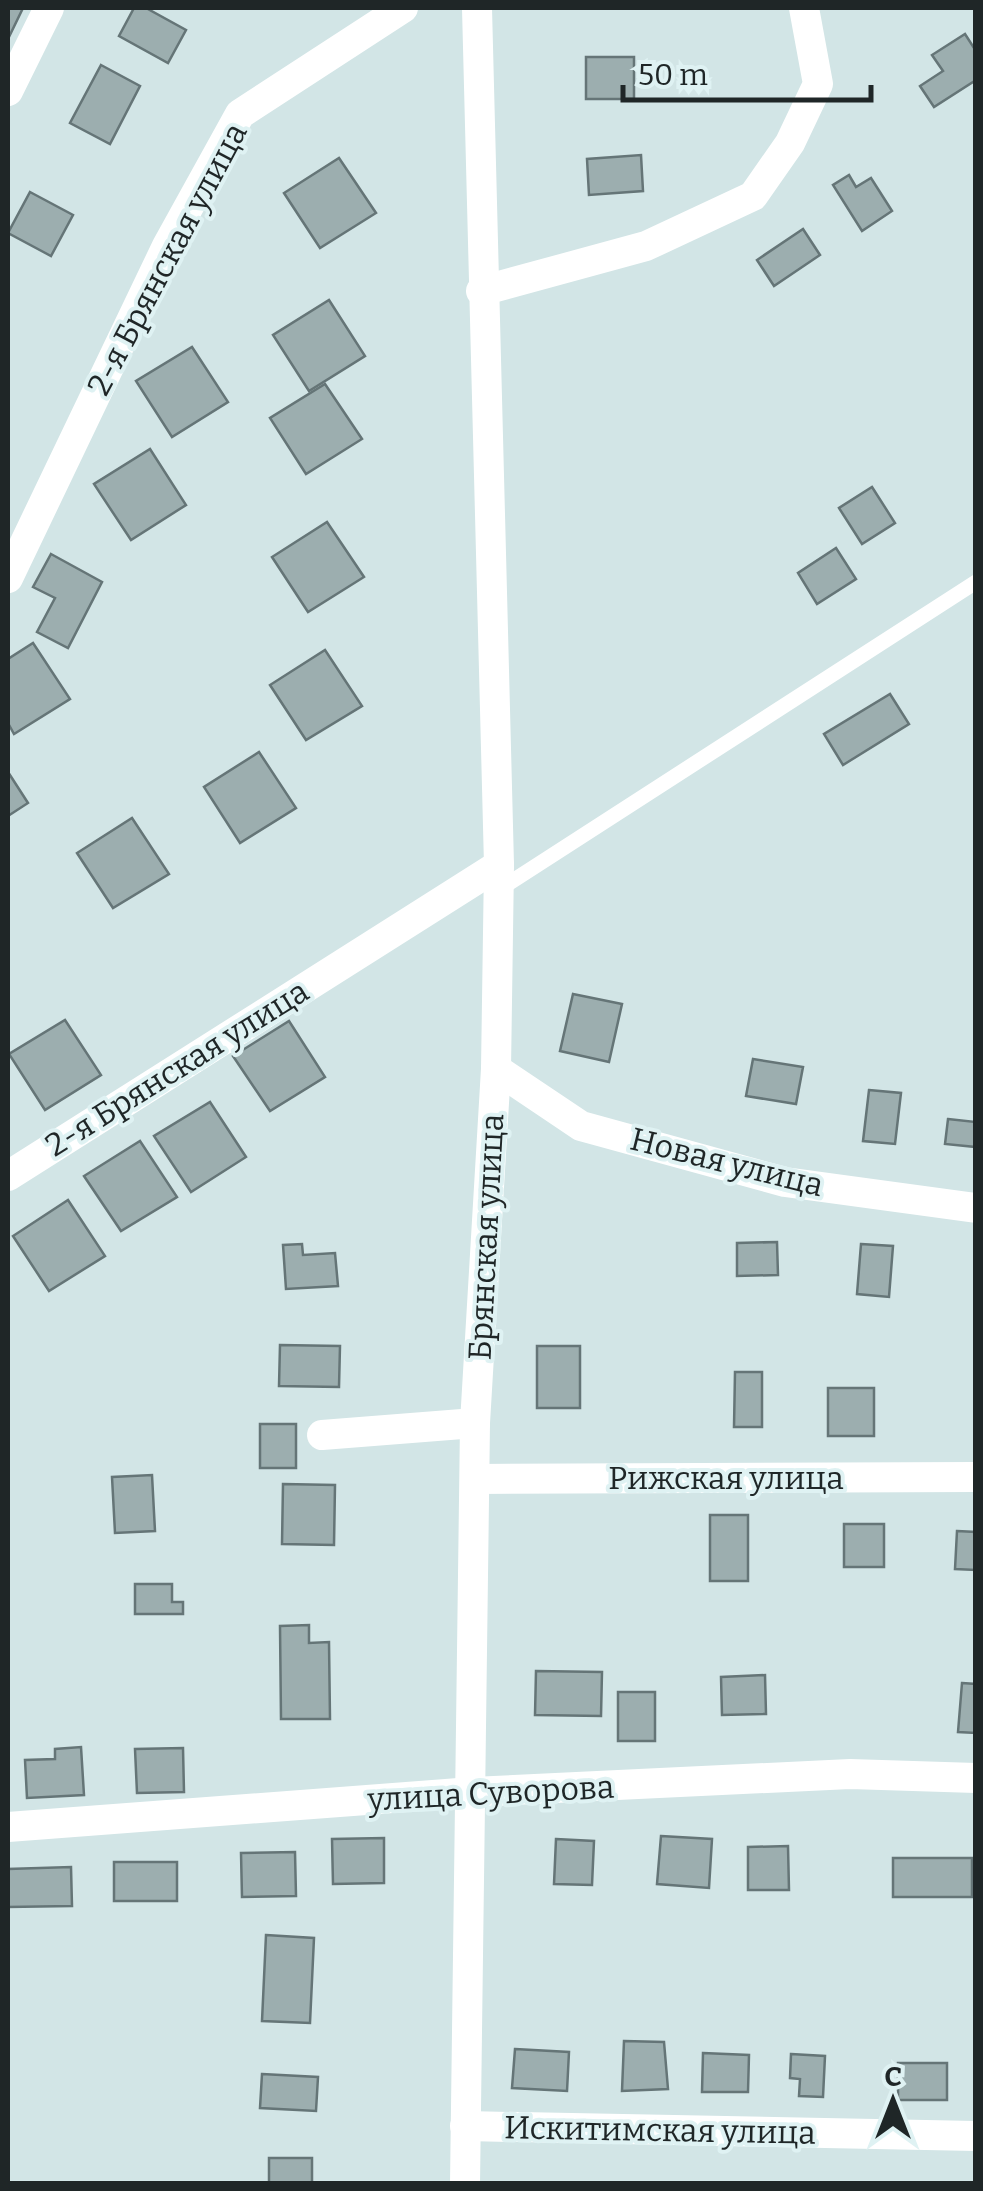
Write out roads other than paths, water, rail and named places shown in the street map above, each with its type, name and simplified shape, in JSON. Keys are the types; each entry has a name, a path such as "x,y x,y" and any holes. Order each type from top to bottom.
{"street":[{"path":"8,90 49,8"},
{"name":"2-я Брянская улица","path":"8,578 167,246 240,114 403,8"},
{"name":"Брянская улица","path":"465,2184 475,1423 496,1069 499,877 481,291 477,8"},
{"path":"481,291 646,246 753,196 790,143 818,84 804,8"},
{"name":"2-я Брянская улица","path":"8,1176 499,877"},
{"name":"Новая улица","path":"496,1069 580,1126 785,1182 976,1208"},
{"path":"322,1435 475,1423"},
{"name":"Рижская улица","path":"476,1479 976,1477"},
{"name":"улица Суворова","path":"8,1827 472,1792 850,1774 976,1778"},
{"name":"Искитимская улица","path":"465,2126 976,2136"}],"lane":[{"name":"2-я Брянская улица","path":"499,877 976,582"}]}
